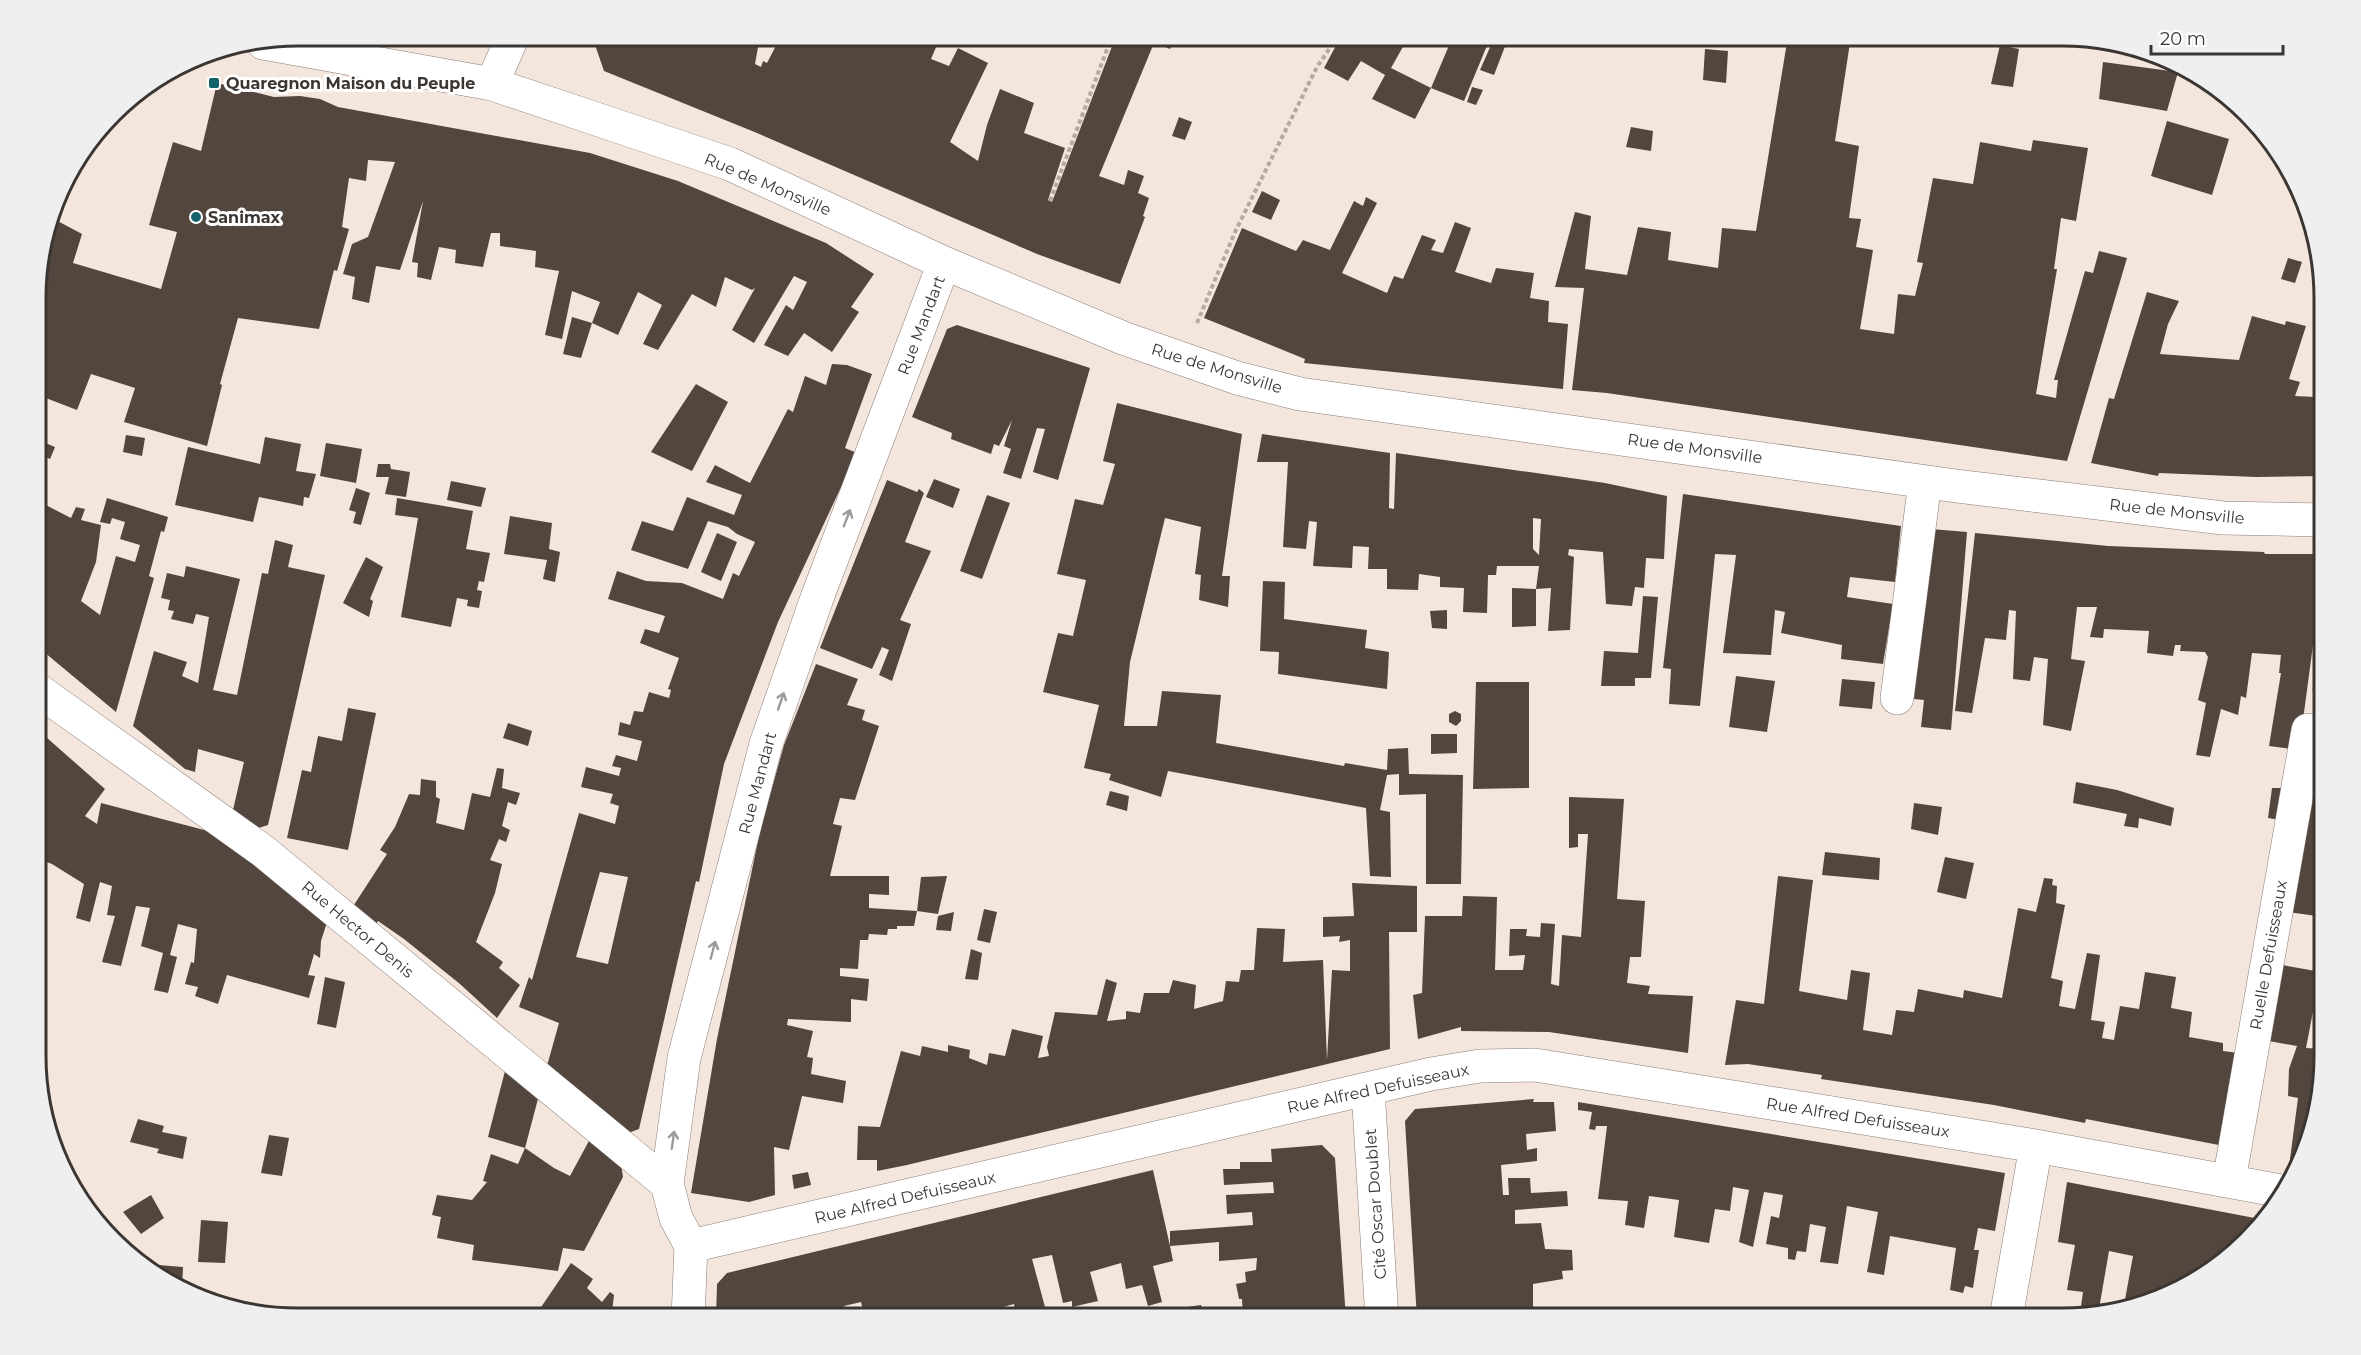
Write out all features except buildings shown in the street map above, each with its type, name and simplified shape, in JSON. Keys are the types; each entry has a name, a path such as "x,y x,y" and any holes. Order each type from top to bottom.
{"street":[{"path":"492,84 509,46"},
{"name":"Rue de Monsville","path":"285,47 492,84 730,164 944,263 1124,338 1237,378 1300,394 1924,482 2223,518 2314,520"},
{"name":"Rue Mandart","path":"691,1246 676,1218 667,1185 684,1058 766,744 817,598 944,263"},
{"path":"1897,698 1924,482"},
{"name":"Rue Hector Denis","path":"46,696 263,851 667,1185"},
{"name":"Ruelle Defuisseaux","path":"2229,1181 2308,730"},
{"name":"Rue Alfred Defuisseaux","path":"691,1246 1368,1089 1480,1066 1535,1065 2036,1146 2276,1190"},
{"name":"Cité Oscar Doublet","path":"1368,1089 1381,1308"},
{"path":"2008,1308 2036,1146"},
{"path":"688,1308 691,1246"}],"path":[{"path":"1050,201 1108,46"},
{"path":"1182,358 1235,232 1317,67 1331,46"},
{"path":"2308,730 2314,689"}],"place":[{"name":"Quaregnon Maison du Peuple","path":"214,83"},
{"name":"Sanimax","path":"196,217"}]}
